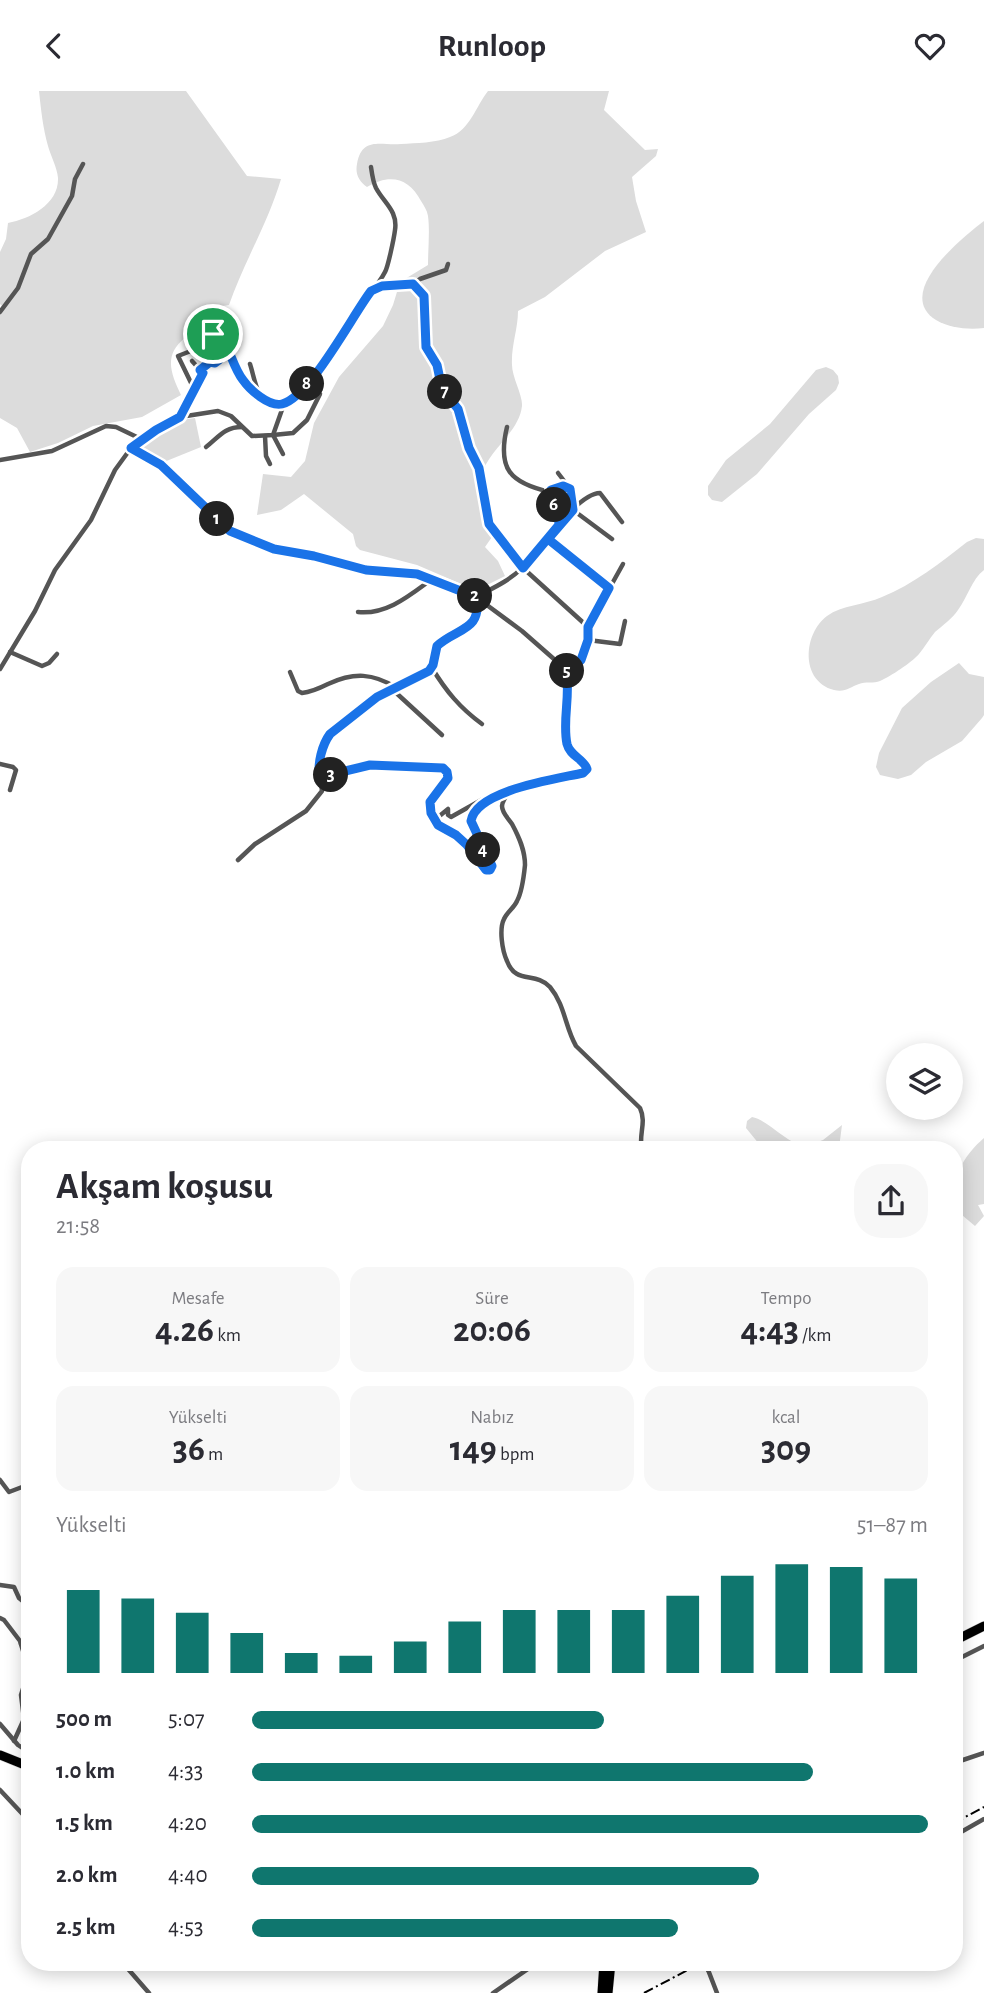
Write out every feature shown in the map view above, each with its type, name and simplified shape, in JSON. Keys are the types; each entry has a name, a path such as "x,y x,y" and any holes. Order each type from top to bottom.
{"highway":[{"path":"963,1636 984,1626"},
{"path":"963,1643 984,1633"},
{"path":"0,1755 21,1763"},
{"path":"0,1762 21,1770"},
{"path":"602,1993 603,1971"},
{"path":"608,1993 610,1971"}],"street":[{"path":"0,312 18,288 31,254 48,239 72,197 75,179 83,164"},
{"path":"200,370 210,362 219,360 213,341 213,334 218,333 243,380 266,401 275,405 284,404 294,398 320,370 386,271 396,224 393,210 374,184 370,167"},
{"path":"371,291 382,286 413,284 446,269 448,264"},
{"path":"413,284 424,296 426,347 437,365 442,389 458,409 469,448 479,468 489,524 523,568 588,627"},
{"path":"194,389 178,356 201,347 210,362"},
{"path":"180,417 203,373 192,361"},
{"path":"250,364 260,395"},
{"path":"0,669 55,570 91,520 115,470 141,439 180,417 218,411 230,416 252,436 293,433 307,420 320,394"},
{"path":"283,454 273,435 284,404"},
{"path":"0,460 52,451 106,426 116,427 141,439"},
{"path":"206,447 222,431 231,427 243,427"},
{"path":"507,427 503,443 505,466 509,473 524,484 550,492"},
{"path":"265,436 266,456 270,464"},
{"path":"131,448 161,465 230,531 274,549 366,570 401,572 432,579 476,597 522,631 566,671 565,726 568,744 571,753 585,764 586,771 492,794 451,817 447,815 448,809 438,818 434,818"},
{"path":"558,473 572,491 573,510"},
{"path":"559,525 558,512 550,501 550,492 554,487 568,487"},
{"path":"476,597 505,582 523,568 583,500 598,493 622,522"},
{"path":"573,510 612,539"},
{"path":"548,539 609,588"},
{"path":"566,671 581,660 588,640 588,627 623,564"},
{"path":"358,612 372,612 393,605 432,579"},
{"path":"238,860 255,844 306,811 322,791 319,766 328,736 372,701 427,673 432,668 437,646 474,620 478,610 476,597"},
{"path":"588,640 620,644 625,621"},
{"path":"10,652 42,666 57,654"},
{"path":"432,668 462,709 482,724"},
{"path":"290,672 302,694 339,679 360,675 377,677 395,689 442,735"},
{"path":"0,764 16,770 10,790"},
{"path":"320,777 370,765 443,768 448,778 430,802 430,810 438,825 456,835 478,857 486,870 490,870 491,865 471,818 474,811 501,793"},
{"path":"512,791 503,802 503,810 519,838 525,868 519,898 503,921 505,957 509,967 517,975 536,979 550,988 566,1014 571,1038 576,1046 640,1108 644,1121 640,1141"},
{"path":"0,1480 9,1492 21,1487"},
{"path":"0,1585 14,1587 21,1600"},
{"path":"0,1618 11,1628 21,1644"},
{"path":"963,1656 984,1646"},
{"path":"0,1724 21,1746"},
{"path":"14,1741 21,1726"},
{"path":"963,1760 984,1753"},
{"path":"0,1790 21,1812"},
{"path":"963,1831 984,1819"},
{"path":"130,1971 149,1993"},
{"path":"494,1993 525,1971"},
{"path":"708,1971 717,1993"}],"shaded area":[{"path":"39,91 186,91 247,176 281,179 229,305 222,306 215,330 204,338 185,338 174,351 171,358 172,372 181,395 142,417 93,426 58,443 30,452 17,428 0,418 0,252 6,239 8,223 42,209 57,187 58,178 46,139"},
{"path":"488,91 609,91 604,110 645,150 658,149 656,156 632,177 646,232 605,251 545,297 518,311 512,365 521,397 520,416 490,458 480,483 494,534 485,547 498,561 505,576 473,589 417,565 360,550 353,534 304,494 281,510 257,515 263,474 291,477 305,461 314,423 339,377 383,326 400,282 428,265 429,234 425,208 411,187 398,180 383,180 367,187 357,174 363,149 373,144 432,142 457,134 468,123"},
{"path":"984,221 984,328 959,328 941,323 925,309 922,295 927,281 948,252"},
{"path":"826,367 838,376 836,390 809,414 757,474 722,502 712,500 708,495 708,486 726,460 770,424 816,370"},
{"path":"195,418 201,447 164,462 136,447 175,421"},
{"path":"976,538 984,539 984,570 976,578 956,613 935,632 915,658 880,681 861,683 844,690 834,690 815,677 809,656 810,645 813,634 827,616 893,592"},
{"path":"959,663 969,674 984,677 982,718 962,741 926,762 911,775 898,779 880,775 876,767 879,753 902,708 931,682"},
{"path":"752,1117 758,1119 792,1141 757,1141 746,1128 747,1121"},
{"path":"842,1125 840,1141 820,1141 823,1140"},
{"path":"984,1138 984,1204 978,1205 984,1216 975,1226 963,1216 963,1163"}],"railway":[{"path":"963,1818 984,1807"},
{"path":"644,1993 686,1971"}],"route":[{"path":"413,284 424,296 426,347 437,365 442,389 458,409 469,448 479,468 489,524 523,568 559,525 558,512 550,501 551,490 554,487 566,486 572,491 573,510 548,539 609,588 588,627 588,640 581,660 566,671 565,726 568,744 571,753 585,764 587,769 583,773 501,793 474,811 471,821 492,866 490,870 486,870 478,857 456,835 438,825 431,813 430,802 447,782 447,772 443,768 370,765 320,777 319,768 330,734 377,697 429,671 437,646 467,628 474,620 478,610 476,597 417,574 366,570 274,549 244,538 230,531 206,510 161,465 131,448 141,439 180,417 203,373 200,370 210,362 219,360 213,334 218,333 224,340 243,380 266,401 275,405 284,404 294,398 320,370 371,291 382,286 413,284"}]}
